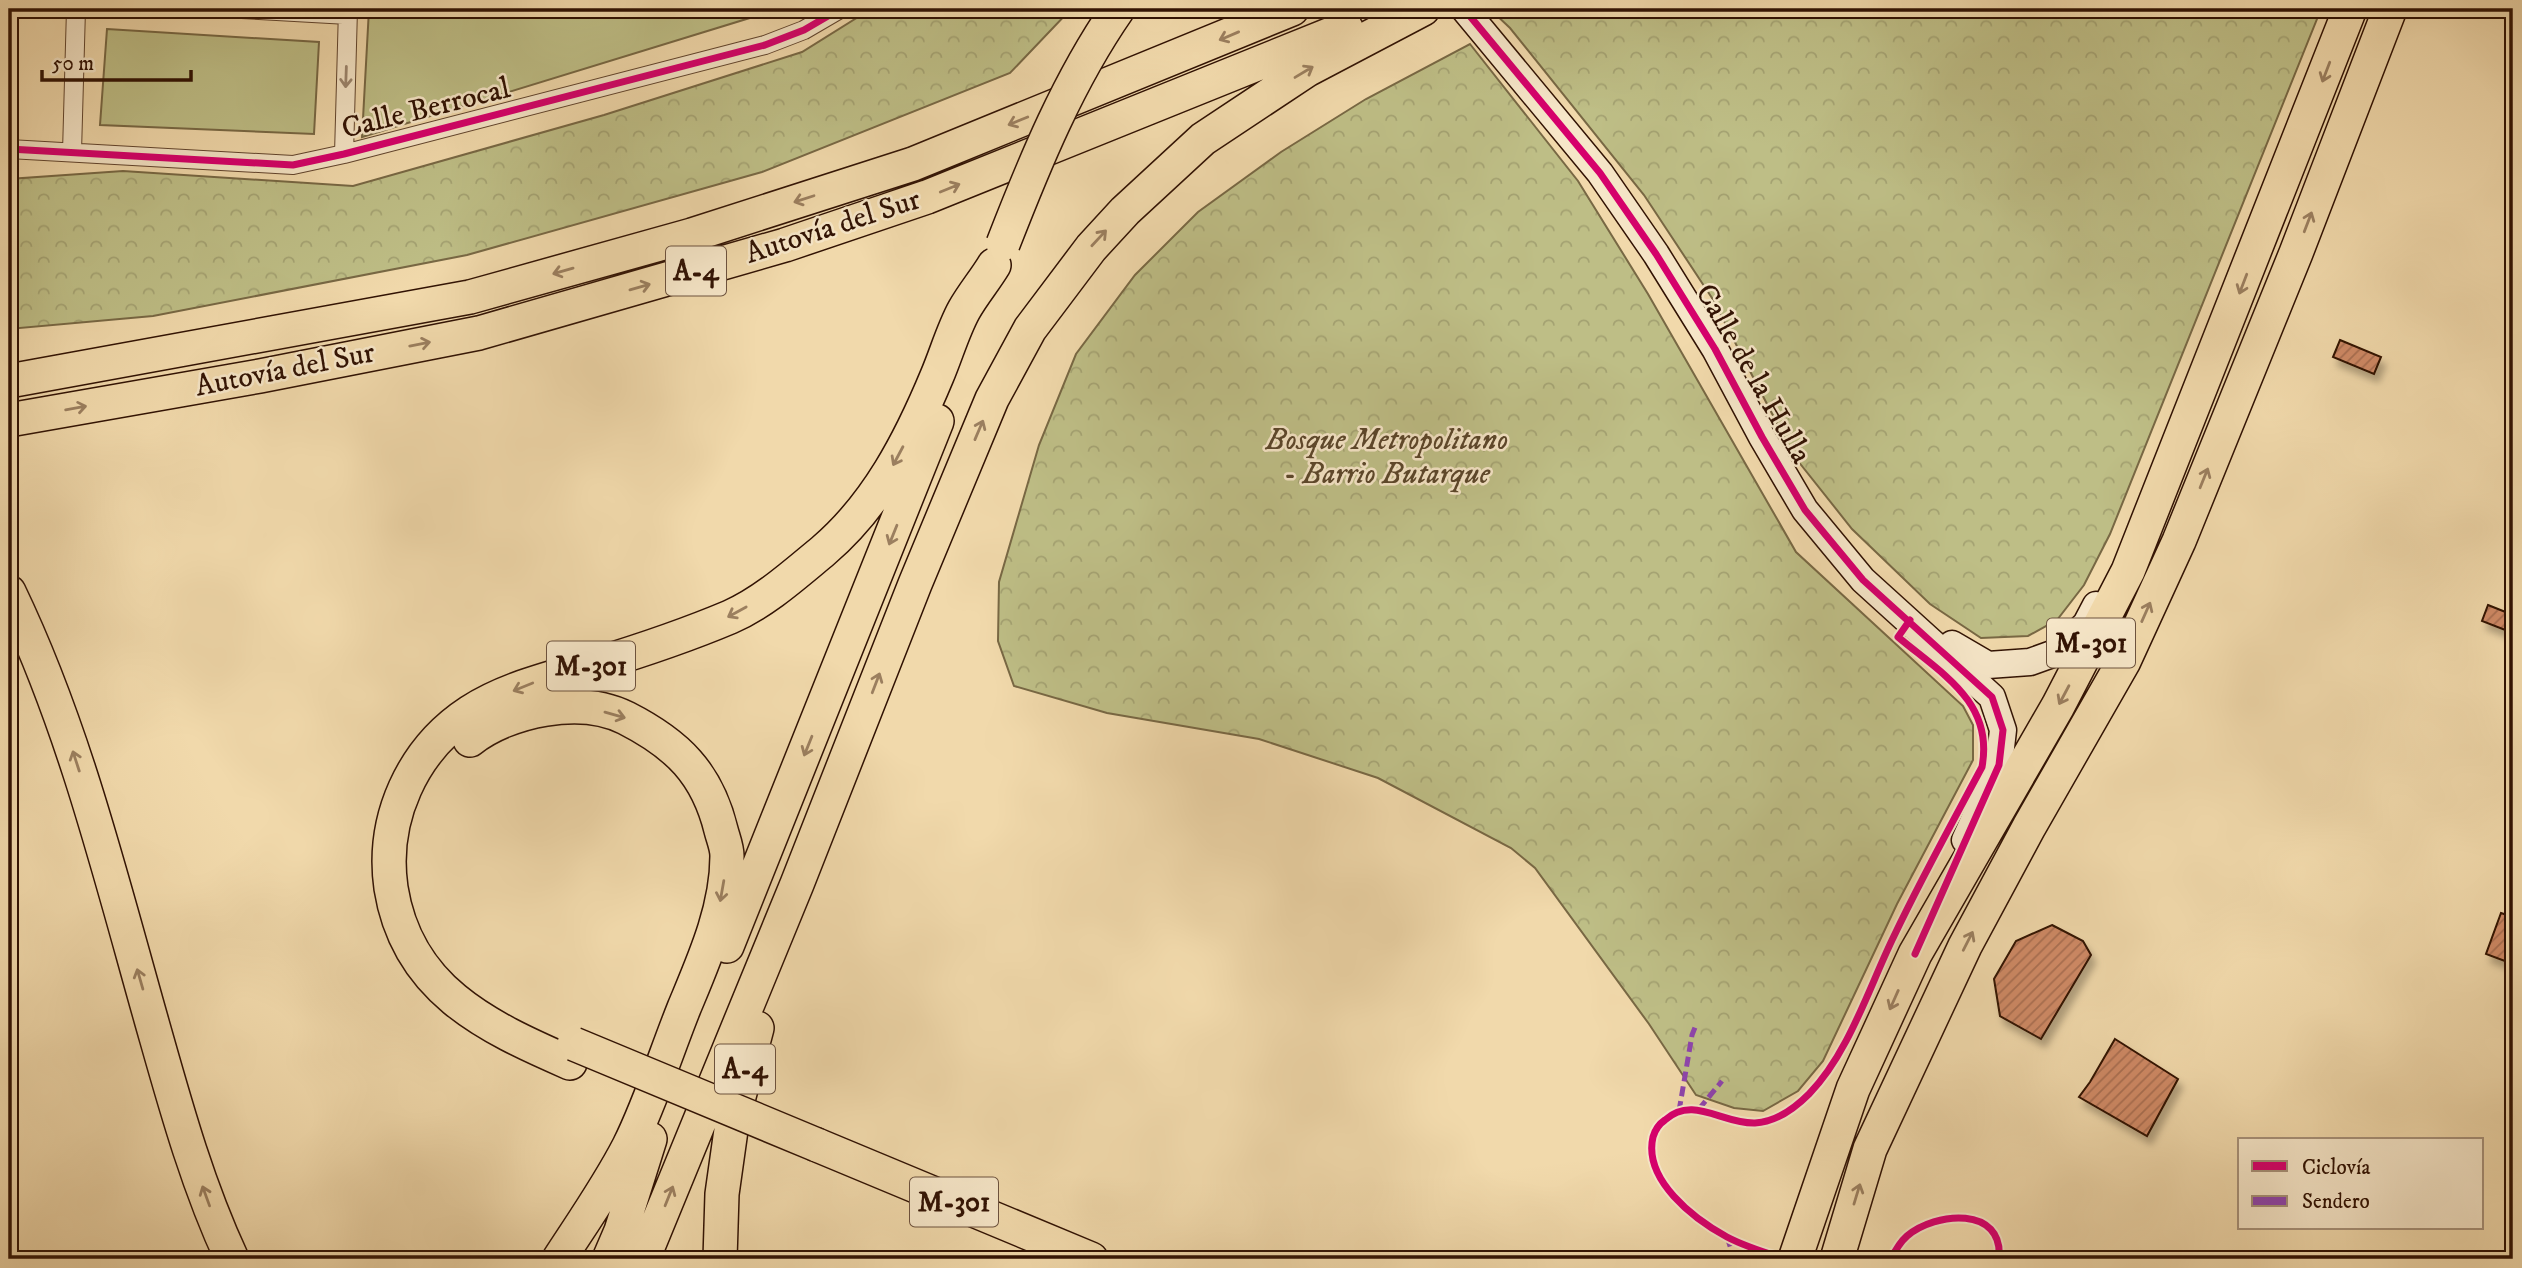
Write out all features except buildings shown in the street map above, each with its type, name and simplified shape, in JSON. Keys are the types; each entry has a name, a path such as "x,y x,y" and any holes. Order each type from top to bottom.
{"highway":[{"path":"609,1259 621,1231 641,1163 918,474 999,254 1040,152 1072,84 1118,9"},
{"name":"Autovía del Sur","path":"9,381 470,297 692,235 913,163 1292,9"},
{"name":"Autovía del Sur","path":"9,420 247,378 478,333 785,245 927,197 1356,34 1386,9"},
{"name":"A-4","path":"1356,34 1423,9"},
{"name":"M-301","path":"1795,1259 1853,1089 1915,954 2058,706 2128,571 2350,9"},
{"name":"M-301","path":"1837,1259 1870,1149 1965,946 2124,661 2179,541 2296,253 2390,9"},
{"path":"643,1259 797,884 915,583 992,399 1030,329 1091,247 1163,174 1203,139 1356,34"},
{"name":"M-301","path":"999,254 963,312 935,379 890,473 858,516 826,548 778,588 734,615 676,638 524,685 471,711 440,735 417,764 401,795 390,832 389,876 394,908 406,940 423,969 470,1014 509,1037 572,1054 814,1155 1091,1259"},
{"path":"9,592 61,715 93,811 182,1129 232,1259"},
{"name":"M-301","path":"559,1259 629,1146 709,947 723,891 727,854 716,808 691,764 656,733 619,714 583,708 554,708 522,713 484,729 453,753 432,783 416,817 409,861 414,903 431,945 458,979 493,1005 533,1027 572,1054"},
{"name":"A-4","path":"720,1259 722,1194 732,1123 797,884"},
{"name":"M-301","path":"814,1155 1037,1259"},
{"path":"576,1259 641,1163"}],"street":[{"path":"72,152 76,9"},
{"path":"242,9 348,12 344,154"},
{"name":"Calle Berrocal","path":"9,149 293,165 765,45 804,30 840,9"},
{"name":"Calle de la Hulla","path":"1464,9 1600,173 1656,254 1715,349 1805,510 1863,580 1910,620"},
{"path":"1910,620 1989,665 2030,662 2055,653 2086,624 2200,393"},
{"path":"1910,620 1992,697 2003,730 1999,765 1915,954"}],"green space":[{"path":"369,9 765,9 766,13 362,137"},
{"path":"871,9 1071,9 1010,73 762,172 467,255 153,316 9,329 9,179 123,171 353,186 604,115 802,52"},
{"path":"1498,9 2321,9 2110,534 2084,585 2057,620 2028,636 1981,638 1930,604 1852,529 1794,456 1712,298 1644,195 1510,28 1493,12"},
{"path":"107,29 319,42 314,134 100,125"},
{"name":"Bosque Metropolitano - Barrio Butarque","path":"1470,44 1578,181 1648,294 1796,552 1963,706 1973,725 1973,760 1897,904 1823,1061 1798,1091 1763,1111 1734,1108 1696,1095 1649,1024 1535,868 1511,848 1378,778 1259,739 1107,713 1014,686 998,641 999,582 1039,445 1076,354 1135,275 1198,212 1281,152 1366,99"}],"marked path":[{"path":"1679,1111 1696,1025"},
{"path":"1699,1109 1722,1081"},
{"path":"1727,1237 1734,1258 1737,1259"},
{"path":"2166,1259 2177,1256"}],"cycle path":[{"path":"9,149 293,165 765,45 804,30 840,9"},
{"path":"1464,9 1600,173 1656,254 1715,349 1805,510 1863,580 1992,697 2003,730 1999,765 1915,954"},
{"path":"1786,1259 1727,1237 1686,1209 1663,1183 1656,1168 1652,1153 1653,1137 1663,1122 1686,1110 1708,1112 1755,1123 1791,1110 1823,1078 1857,1019 1904,915 1982,767 1984,744 1980,724 1972,707 1947,677 1898,637 1910,620"},
{"path":"1891,1259 1904,1239 1919,1228 1950,1218 1965,1218 1991,1229 1998,1242 1999,1259"}]}
